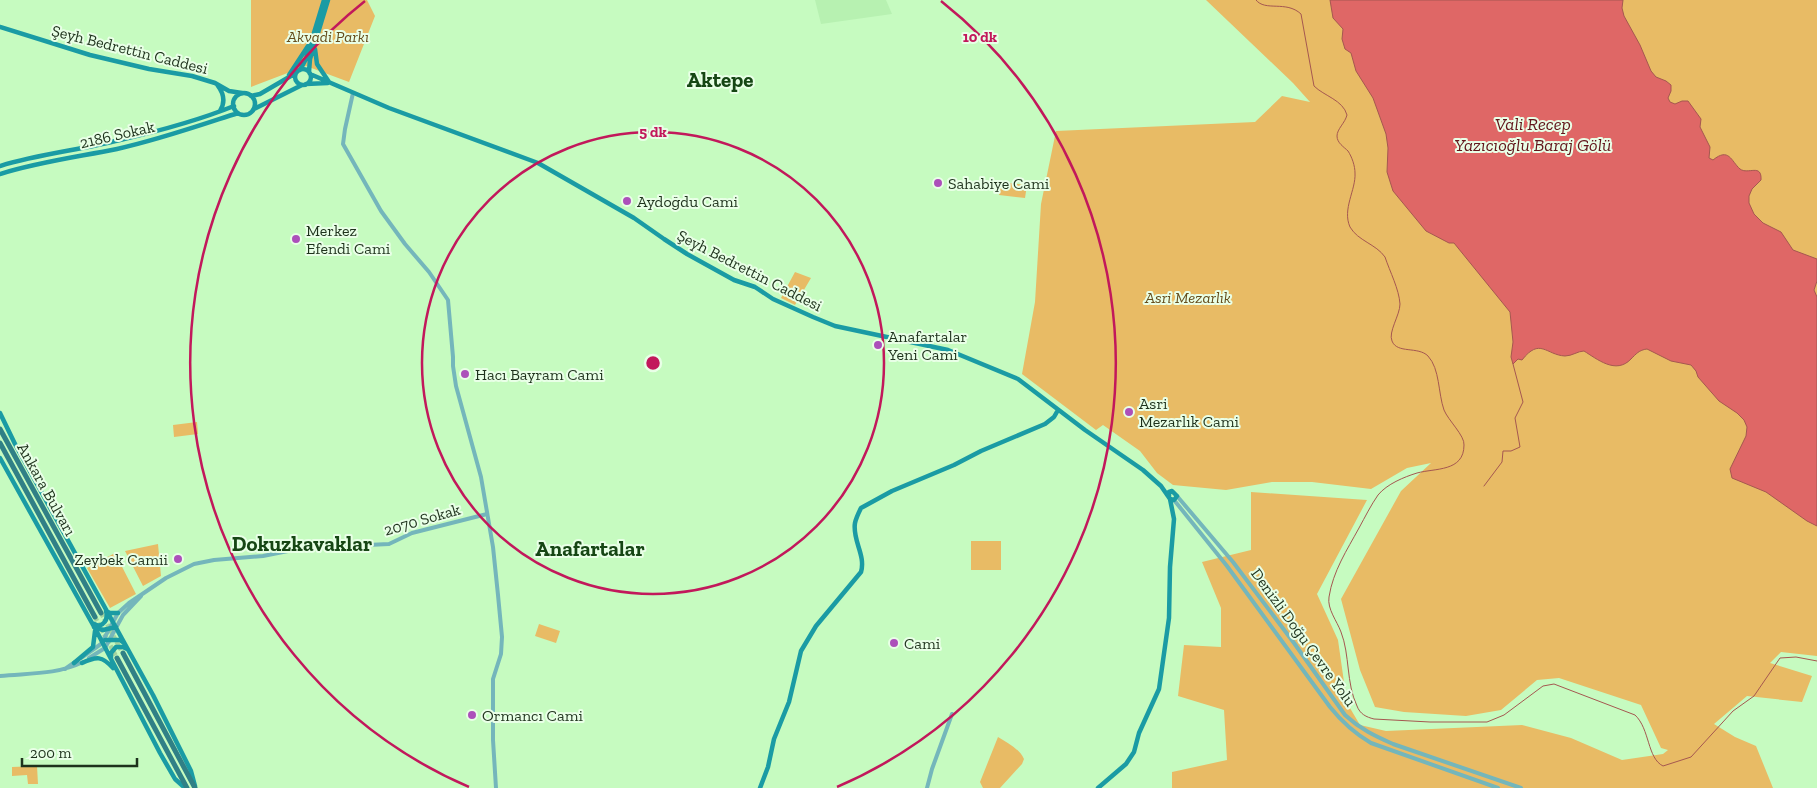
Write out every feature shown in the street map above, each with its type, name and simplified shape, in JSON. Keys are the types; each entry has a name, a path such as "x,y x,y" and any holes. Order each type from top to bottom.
{"main road":[{"path":"251,96 255,102 253,110 245,114 238,113 234,104 236,97 242,94 251,96 260,94 298,71 304,64 324,0"},
{"path":"298,71 296,81 304,85 310,80 309,73 315,45 328,0"},
{"name":"Şeyh Bedrettin Caddesi","path":"0,27 67,49 112,61 184,74 215,83 225,89 242,94"},
{"path":"286,78 298,65 313,39"},
{"path":"315,45 316,64 330,83"},
{"path":"298,71 305,70 309,73"},
{"name":"Şeyh Bedrettin Caddesi","path":"309,73 389,108 538,163 634,218 687,254 734,280 755,287 773,299 835,326 948,350 1018,379 1058,410 1143,470 1172,499"},
{"path":"215,83 220,89 224,103 220,112"},
{"name":"Şeyh Bedrettin Caddesi","path":"253,110 304,85 330,83"},
{"name":"Şeyh Bedrettin Caddesi","path":"225,89 234,104"},
{"name":"2186 Sokak","path":"0,166 28,158 120,141 202,119 234,104"},
{"name":"2186 Sokak","path":"0,174 32,164 117,148 189,129 238,113"},
{"path":"760,788 768,767 774,739 789,702 801,651 816,626 861,572 863,566 862,555 854,524 861,508 892,491 1041,426 1054,417 1058,410"},
{"path":"0,413 104,612 125,644 126,652"},
{"name":"Ankara Bulvarı","path":"0,429 104,612"},
{"name":"Ankara Bulvarı","path":"0,443 92,619"},
{"path":"0,458 96,626 102,625 106,618 104,612"},
{"path":"1098,788 1126,764 1134,752 1139,733 1159,688 1170,618 1170,567 1174,519 1172,499 1168,495 1172,491 1160,486"},
{"path":"104,612 118,613"},
{"path":"74,663 93,647 95,639 92,619"},
{"path":"94,628 100,630 113,626"},
{"path":"94,628 105,643 186,788"},
{"path":"105,643 120,640 125,644"},
{"path":"186,788 175,779 117,672 111,653 116,647 122,647 126,652 196,788"},
{"path":"82,663 93,659 103,659 117,672"}],"street":[{"path":"353,93 343,144 381,211 405,244 429,272 448,300 453,357 452,366 480,471 493,548 502,637 501,654 493,679 492,740 496,788"},
{"name":"Denizli Doğu Çevre Yolu","path":"1172,499 1227,566 1330,707 1349,728 1371,743 1498,788"},
{"name":"Denizli Doğu Çevre Yolu","path":"1172,499 1233,562 1345,715 1355,724 1374,736 1521,788"},
{"name":"2070 Sokak","path":"142,594 166,578 194,564 214,560 263,556 303,548 389,544 412,533 487,514"},
{"path":"0,676 50,672 72,668 82,663 99,653 118,613 142,594"},
{"path":"113,626 141,598 142,594"},
{"path":"65,669 105,643"},
{"path":"927,788 952,714"}],"shaded area":[{"path":"815,0 886,0 892,14 821,24"}],"green space":[{"name":"Akvadi Parkı","path":"251,0 367,0 375,16 349,82 306,66 251,87"},
{"name":"Asri Mezarlık","path":"1206,0 1817,0 1817,656 1781,652 1770,663 1812,676 1802,702 1747,696 1714,724 1735,737 1756,746 1773,788 1172,788 1172,772 1227,760 1224,710 1178,696 1184,645 1221,647 1221,608 1202,562 1251,550 1251,492 1367,500 1317,594 1338,640 1347,703 1360,725 1386,731 1522,725 1571,738 1622,760 1663,754 1668,750 1661,748 1641,705 1559,678 1537,680 1501,710 1466,716 1404,712 1375,707 1360,670 1341,599 1401,491 1431,463 1407,468 1371,489 1312,482 1272,482 1226,490 1173,485 1157,473 1140,451 1103,425 1096,430 1022,374 1035,302 1041,204 1056,131 1255,122 1282,96 1310,102 1293,83"},
{"path":"1001,182 1027,185 1025,198 999,195"},
{"path":"795,272 811,278 795,305 781,298"},
{"path":"197,422 198,434 174,437 173,425"},
{"path":"971,541 1001,541 1001,570 971,570"},
{"path":"158,544 161,576 143,586 125,551"},
{"path":"115,553 136,594 110,608 87,568"},
{"path":"539,624 560,631 556,643 535,636"},
{"path":"998,737 1016,749 1024,759 1022,764 1000,788 983,788 980,782"},
{"path":"37,766 38,784 28,784 27,775 12,776 12,767"}],"water":[{"name":"Vali Recep Yazıcıoğlu Baraj Gölü","path":"1330,0 1623,0 1624,16 1640,45 1651,71 1656,77 1671,85 1668,98 1670,102 1675,104 1688,101 1701,119 1700,127 1710,147 1709,158 1713,160 1718,156 1726,155 1740,169 1759,172 1761,180 1752,189 1749,196 1749,203 1754,214 1763,223 1781,232 1793,250 1817,259 1817,281 1814,290 1817,297 1817,526 1766,492 1732,478 1730,469 1746,436 1747,427 1744,420 1737,413 1719,401 1698,377 1691,365 1671,361 1647,349 1638,352 1625,364 1613,366 1584,351 1565,356 1539,348 1528,353 1522,360 1518,359 1513,364 1511,357 1513,342 1510,312 1454,243 1449,243 1426,231 1393,191 1387,172 1388,148 1386,134 1373,98 1356,71 1351,53 1345,49 1342,39 1343,29 1333,18"}],"waterway":[{"path":"1256,0 1265,5 1289,8 1301,14 1314,86 1342,106 1347,115 1338,131 1337,138 1339,143 1348,151 1355,173 1348,206 1350,227 1353,232 1385,257 1398,292 1400,304 1391,337 1392,341 1403,349 1424,353 1432,361 1437,374 1444,410 1464,441 1463,454 1454,464 1407,477 1391,484 1378,495 1341,561 1334,578 1329,597 1329,606 1344,641 1351,688 1360,711 1374,719 1430,722 1487,722 1504,715 1543,686 1554,684 1635,715 1640,721 1654,757 1663,766 1691,757 1733,711 1754,696 1780,658 1796,657 1817,661"},
{"path":"1484,486 1502,462 1503,451 1511,451 1520,447 1515,418 1523,402 1513,364"}],"tunnel":[{"path":"101,613 121,650"},
{"path":"95,617 117,658"}],"place":[{"name":"Sahabiye Cami","path":"938,183"},
{"name":"Aydoğdu Cami","path":"627,201"},
{"name":"Merkez Efendi Cami","path":"296,239"},
{"name":"Anafartalar Yeni Cami","path":"878,345"},
{"name":"Hacı Bayram Cami","path":"465,374"},
{"name":"Asri Mezarlık Cami","path":"1129,412"},
{"name":"Zeybek Camii","path":"178,559"},
{"name":"Cami","path":"894,643"},
{"name":"Ormancı Cami","path":"472,715"}],"district":[{"name":"Aktepe","path":"720,80"},
{"name":"Dokuzkavaklar","path":"302,544"},
{"name":"Anafartalar","path":"590,549"}]}
